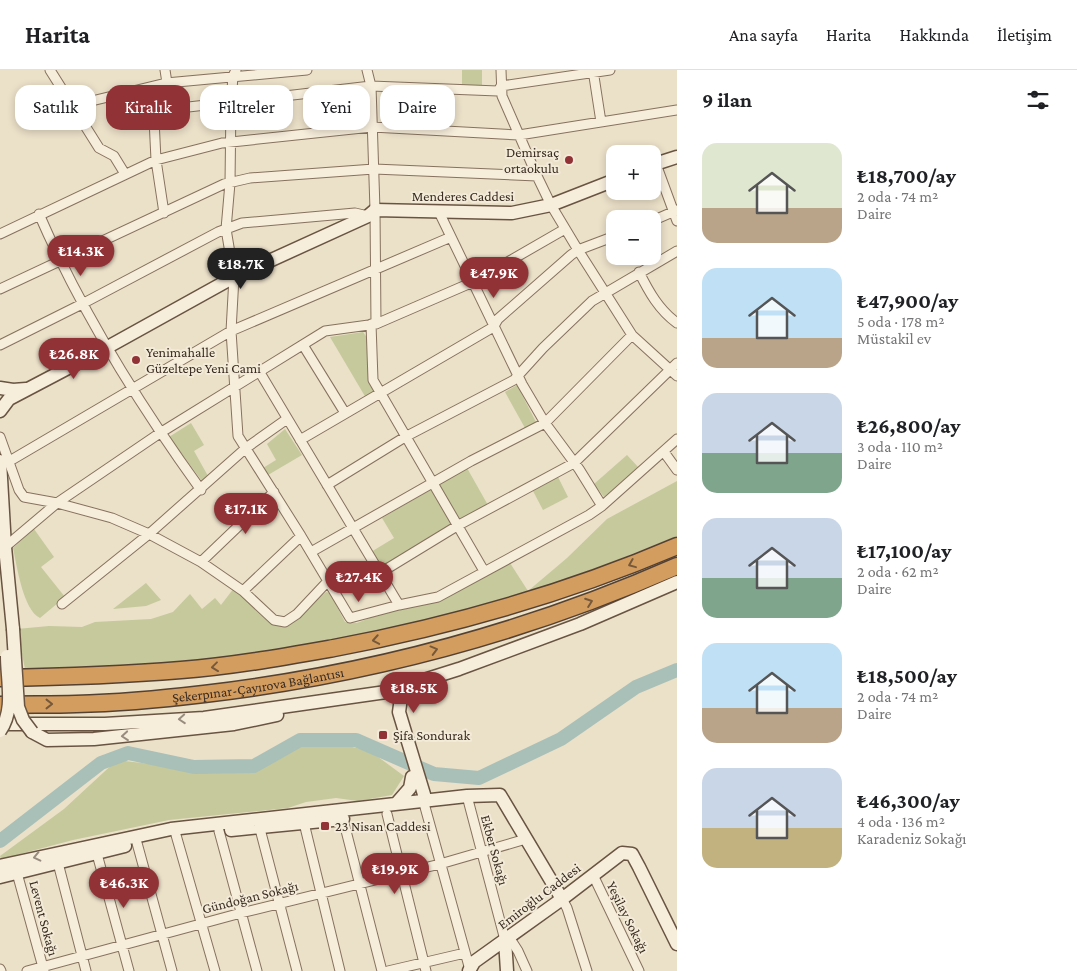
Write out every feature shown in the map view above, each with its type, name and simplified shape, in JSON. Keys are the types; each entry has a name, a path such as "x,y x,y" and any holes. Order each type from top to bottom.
{"highway":[{"name":"Şekerpınar-Çayırova Bağlantısı","path":"0,678 96,676 189,670 288,657 384,638 451,622 539,597 611,572 677,546"},
{"name":"Şekerpınar-Çayırova Bağlantısı","path":"0,704 75,704 202,694 268,685 361,668 510,629 594,600 677,566"}],"street":[{"path":"50,70 59,85"},
{"path":"165,70 166,83"},
{"path":"96,100 166,83 235,73 307,70"},
{"path":"367,70 371,86 374,169 372,213 375,269 373,380 484,572"},
{"path":"501,70 502,96 551,205 632,335 674,374"},
{"path":"293,95 371,86 498,91 502,86 593,71 610,70"},
{"path":"593,71 601,122"},
{"path":"0,234 156,160 230,142 372,127 518,135 677,110"},
{"path":"87,130 99,148 114,156 125,174"},
{"path":"155,130 156,160 164,212"},
{"path":"230,130 230,183 226,229 234,278 231,331 238,436 350,618 399,604 438,597 589,515 602,506 677,439"},
{"path":"661,162 677,156"},
{"path":"0,289 164,212 230,183 250,178 374,169 537,176"},
{"path":"661,181 676,214 661,218"},
{"name":"Menderes Caddesi","path":"372,213 512,213 551,205 606,184"},
{"path":"439,212 513,364 545,423 602,506"},
{"path":"0,345 226,229 242,223 372,213"},
{"path":"1,409 9,399 234,278 372,213"},
{"path":"39,214 59,260 106,348 160,433 201,490"},
{"path":"5,547 57,503 160,433 325,331 373,324 473,282 565,229"},
{"path":"4,462 132,390 231,331 451,237"},
{"path":"300,440 494,326 578,250 606,239"},
{"path":"327,485 405,437 520,377 592,301 677,251"},
{"path":"639,272 654,299 666,315 677,323"},
{"path":"311,552 471,460 545,423 632,335"},
{"path":"303,345 345,413"},
{"path":"380,572 457,526 574,463 674,374 677,363"},
{"path":"259,372 399,604"},
{"path":"0,388 13,390 29,388"},
{"path":"0,388 4,396 1,409"},
{"path":"62,604 201,490 246,448 287,419"},
{"path":"0,437 4,462 5,547 10,630 18,706 23,720 32,732 47,740 56,741 187,730 234,724 282,714 327,700"},
{"path":"664,452 677,470"},
{"path":"4,462 18,490 24,497 57,503 112,518 149,534 202,562 243,591 274,620 285,622 297,614 328,581"},
{"path":"202,562 274,492"},
{"path":"243,591 301,536"},
{"path":"0,582 10,630 9,709 7,721 0,731"},
{"path":"0,724 105,724 204,718 370,695 459,669 580,624 677,582"},
{"path":"405,744 400,712 400,698 417,682"},
{"path":"397,688 391,700 391,709 405,744 424,803 469,970"},
{"path":"370,695 388,698 396,704 400,712"},
{"path":"396,804 410,788 415,776"},
{"path":"0,866 171,829 396,804 424,803 467,796 500,795 562,899 587,971"},
{"name":"Ekber Sokağı","path":"467,796 481,852 507,939 518,952 527,971"},
{"path":"0,877 176,835 387,814 424,803"},
{"path":"387,814 425,967"},
{"path":"343,819 382,971"},
{"path":"304,823 340,971"},
{"path":"260,828 296,971"},
{"path":"219,831 257,971"},
{"path":"176,835 214,971"},
{"name":"Gündoğan Sokağı","path":"27,971 44,969 82,956 241,913 440,864 526,839"},
{"path":"137,843 172,971"},
{"name":"Emiroğlu Caddesi","path":"469,970 474,962 562,899 622,852 632,854 677,944"},
{"path":"97,854 129,971"},
{"path":"58,863 86,971"},
{"name":"Levent Sokağı","path":"18,873 44,969"},
{"name":"Yeşilay Sokağı","path":"593,875 639,971"},
{"path":"507,939 507,971"},
{"path":"388,971 425,967 465,953"}],"green space":[{"path":"462,70 482,70 482,87 462,86"},
{"path":"363,332 368,339 369,381 375,393 366,398 330,337"},
{"path":"517,385 536,422 525,428 505,392"},
{"path":"191,423 204,445 194,451 208,476 202,481 169,437"},
{"path":"285,429 302,455 268,475 263,468 276,460 267,444"},
{"path":"627,455 639,468 604,497 594,484"},
{"path":"467,468 489,507 461,522 438,485"},
{"path":"558,477 568,497 543,510 533,491"},
{"path":"677,481 677,536 602,566 517,596 375,633 250,655 139,665 25,669 17,629 49,626 82,627 95,622 151,619 173,612 190,594 202,609 215,598 221,605 234,588 271,623 281,626 310,606 326,592 330,593 345,622 357,623 398,607 438,602 510,563 528,591 567,558 607,519"},
{"path":"432,489 453,526 381,568 371,552 394,538 382,518"},
{"path":"34,529 54,557 41,567 65,597 40,618 29,606 25,597 13,548"},
{"path":"146,583 161,600 146,606 113,609"},
{"path":"339,744 370,751 404,776 392,795 358,801 336,798 306,802 288,808 169,820 73,840 1,859 0,856 64,809 117,760 190,769 239,769 272,762 301,745"}],"waterway":[{"path":"0,841 101,763 128,753 194,767 254,766 300,740 356,740 434,774 479,778 561,739 636,687 677,670"}],"place":[{"name":"Demirsaç ortaokulu","path":"569,160"},
{"name":"Yenimahalle Güzeltepe Yeni Cami","path":"136,360"},
{"name":"Şifa Sondurak","path":"383,735"},
{"name":"23 Nisan Caddesi","path":"325,826"}]}
